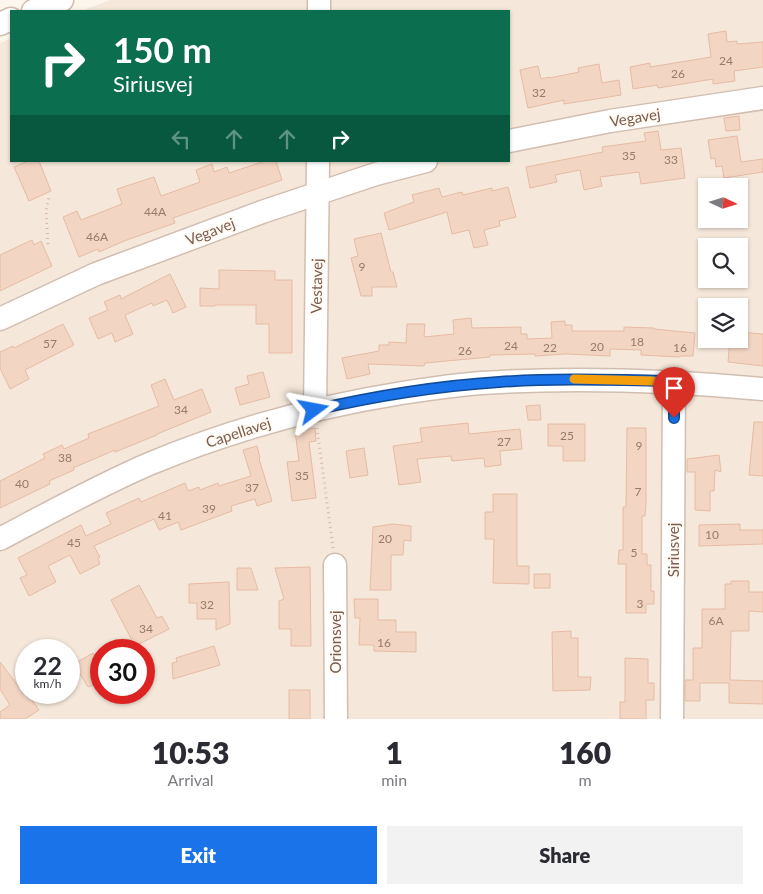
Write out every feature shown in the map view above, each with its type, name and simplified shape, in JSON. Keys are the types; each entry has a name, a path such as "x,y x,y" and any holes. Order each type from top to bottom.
{"street":[{"path":"36,10 62,0"},
{"name":"Vegavej","path":"510,141 610,121 763,98"},
{"name":"Vestavej","path":"314,410 318,162"},
{"name":"Vegavej","path":"0,319 96,274 262,212 376,174 422,162"},
{"name":"Capellavej","path":"0,539 79,497 149,464 223,436 276,419 356,400 499,382 579,379 674,381 763,388"},
{"name":"Siriusvej","path":"672,719 674,381"},
{"name":"Orionsvej","path":"334,554 336,719"}],"path":[{"path":"48,244 46,210 49,198"},
{"path":"314,410 334,554"}],"shaded area":[{"path":"110,0 763,0 763,719 0,719 0,43 10,38 10,162 510,162 510,10 84,10"}],"building":[{"path":"726,31 727,42 737,41 737,44 763,42 763,67 734,71 735,81 713,84 713,79 658,88 657,85 633,89 630,67 650,63 650,67 711,57 708,34"},
{"path":"599,64 602,83 619,80 621,95 564,104 564,100 528,108 520,70 538,66 541,79 579,72 578,68"},
{"path":"739,116 740,130 726,131 724,118"},
{"path":"658,131 661,150 681,148 685,178 641,184 639,172 600,177 602,186 584,190 580,170 555,175 557,182 530,188 526,167 603,152 602,147 646,141 644,133"},
{"path":"737,136 741,162 763,159 763,172 724,178 722,166 716,167 715,158 711,159 708,140"},
{"path":"26,162 39,162 51,191 29,201 14,167"},
{"path":"262,162 276,162 282,180 173,218 175,223 99,252 98,249 79,257 63,217 77,211 81,220 122,204 117,189 154,177 161,196 200,182 196,170 212,164 214,172 227,167 229,173"},
{"path":"508,187 516,217 499,221 500,226 484,230 488,245 474,248 469,230 452,234 447,212 389,230 384,213 414,202 412,195 439,188 442,197 462,192 463,195 492,188 492,191"},
{"path":"381,233 397,287 372,287 372,296 361,296 351,258 358,256 354,239"},
{"path":"32,240 34,245 41,241 52,266 0,291 0,255"},
{"path":"219,270 275,271 275,280 292,280 292,353 269,353 269,324 256,324 256,305 200,306 200,288 219,289"},
{"path":"170,274 186,307 173,313 167,300 153,306 152,303 125,315 133,334 115,342 112,333 98,339 89,318 108,310 104,302 120,295 121,299"},
{"path":"471,318 472,328 521,327 521,334 527,334 527,339 552,338 551,322 565,321 565,325 572,325 572,331 624,331 624,327 654,328 695,333 693,356 641,355 641,350 610,349 610,356 566,354 535,356 535,354 490,355 490,357 425,363 424,366 368,364 370,374 347,379 342,358 379,351 379,345 389,345 389,342 406,343 407,324 425,324 424,337 454,334 453,320"},
{"path":"63,324 74,345 25,370 29,379 10,389 0,368 0,352 13,346 14,348"},
{"path":"748,333 763,334 763,366 728,362 729,348 748,348"},
{"path":"263,372 270,397 240,405 235,388 249,384 247,376"},
{"path":"165,379 174,400 202,389 211,412 73,468 74,470 49,481 50,484 0,508 0,481 45,458 43,454 62,445 64,449 89,438 88,434 159,406 151,385"},
{"path":"540,405 541,420 528,420 526,406"},
{"path":"754,422 763,422 763,476 749,475"},
{"path":"468,423 469,434 520,429 522,449 500,451 501,465 485,467 484,458 452,461 451,456 417,459 421,482 399,485 393,446 422,442 420,428"},
{"path":"548,424 585,424 585,461 563,461 563,446 548,446"},
{"path":"315,428 316,441 309,442 316,498 292,501 287,462 299,461 295,431"},
{"path":"627,428 646,428 646,504 645,516 642,516 642,554 647,554 647,565 651,565 651,591 654,591 654,604 646,604 646,613 626,613 626,564 618,564 619,550 623,550 623,507 626,507"},
{"path":"257,446 272,501 257,506 255,499 231,506 232,511 181,530 178,522 159,530 154,519 94,546 100,557 98,558 100,564 80,574 70,555 48,566 56,582 29,596 20,578 27,575 18,558 81,525 86,536 111,524 106,513 139,498 141,502 185,483 188,491 199,487 200,490 218,483 219,486 251,476 243,450"},
{"path":"364,448 368,475 350,478 346,451"},
{"path":"719,455 721,472 715,470 714,491 710,491 710,511 695,510 695,472 687,472 687,459"},
{"path":"493,494 517,494 517,566 529,566 529,584 493,583 494,539 485,539 485,512 493,512"},
{"path":"393,524 411,526 411,541 404,540 403,555 391,555 391,590 370,590 373,527"},
{"path":"740,524 740,530 763,530 763,544 699,546 699,525"},
{"path":"310,567 311,646 291,646 291,629 279,629 279,601 284,599 275,568"},
{"path":"237,568 251,568 258,590 237,590"},
{"path":"534,574 550,574 550,588 534,588"},
{"path":"731,581 749,581 749,592 763,592 763,612 749,611 749,631 731,631 730,680 763,681 763,704 729,703 729,683 700,683 700,701 685,701 685,680 693,680 693,648 702,648 702,609 725,609 725,584 731,584"},
{"path":"229,582 230,624 216,630 216,619 197,619 197,603 189,603 189,584"},
{"path":"139,585 157,618 162,616 169,629 149,639 131,639 111,600"},
{"path":"354,599 378,599 378,620 396,620 396,632 416,632 416,652 374,651 374,645 359,645 360,618 355,618"},
{"path":"571,631 571,638 578,638 578,677 591,677 590,690 553,691 552,632"},
{"path":"214,646 220,665 173,679 172,663 177,662 176,658"},
{"path":"90,655 90,686 88,687 80,674 80,661"},
{"path":"625,658 648,659 648,683 654,683 654,700 646,700 646,719 620,719 620,702 625,702"},
{"path":"0,662 15,682 15,704 35,704 39,710 25,719 0,719 0,712 10,705 0,689"},
{"path":"289,690 310,690 310,719 289,719"}],"slow traffic":[{"path":"574,379 653,381"}],"route":[{"path":"314,410 356,400 434,388 499,382 579,379 674,381 674,418"}]}
